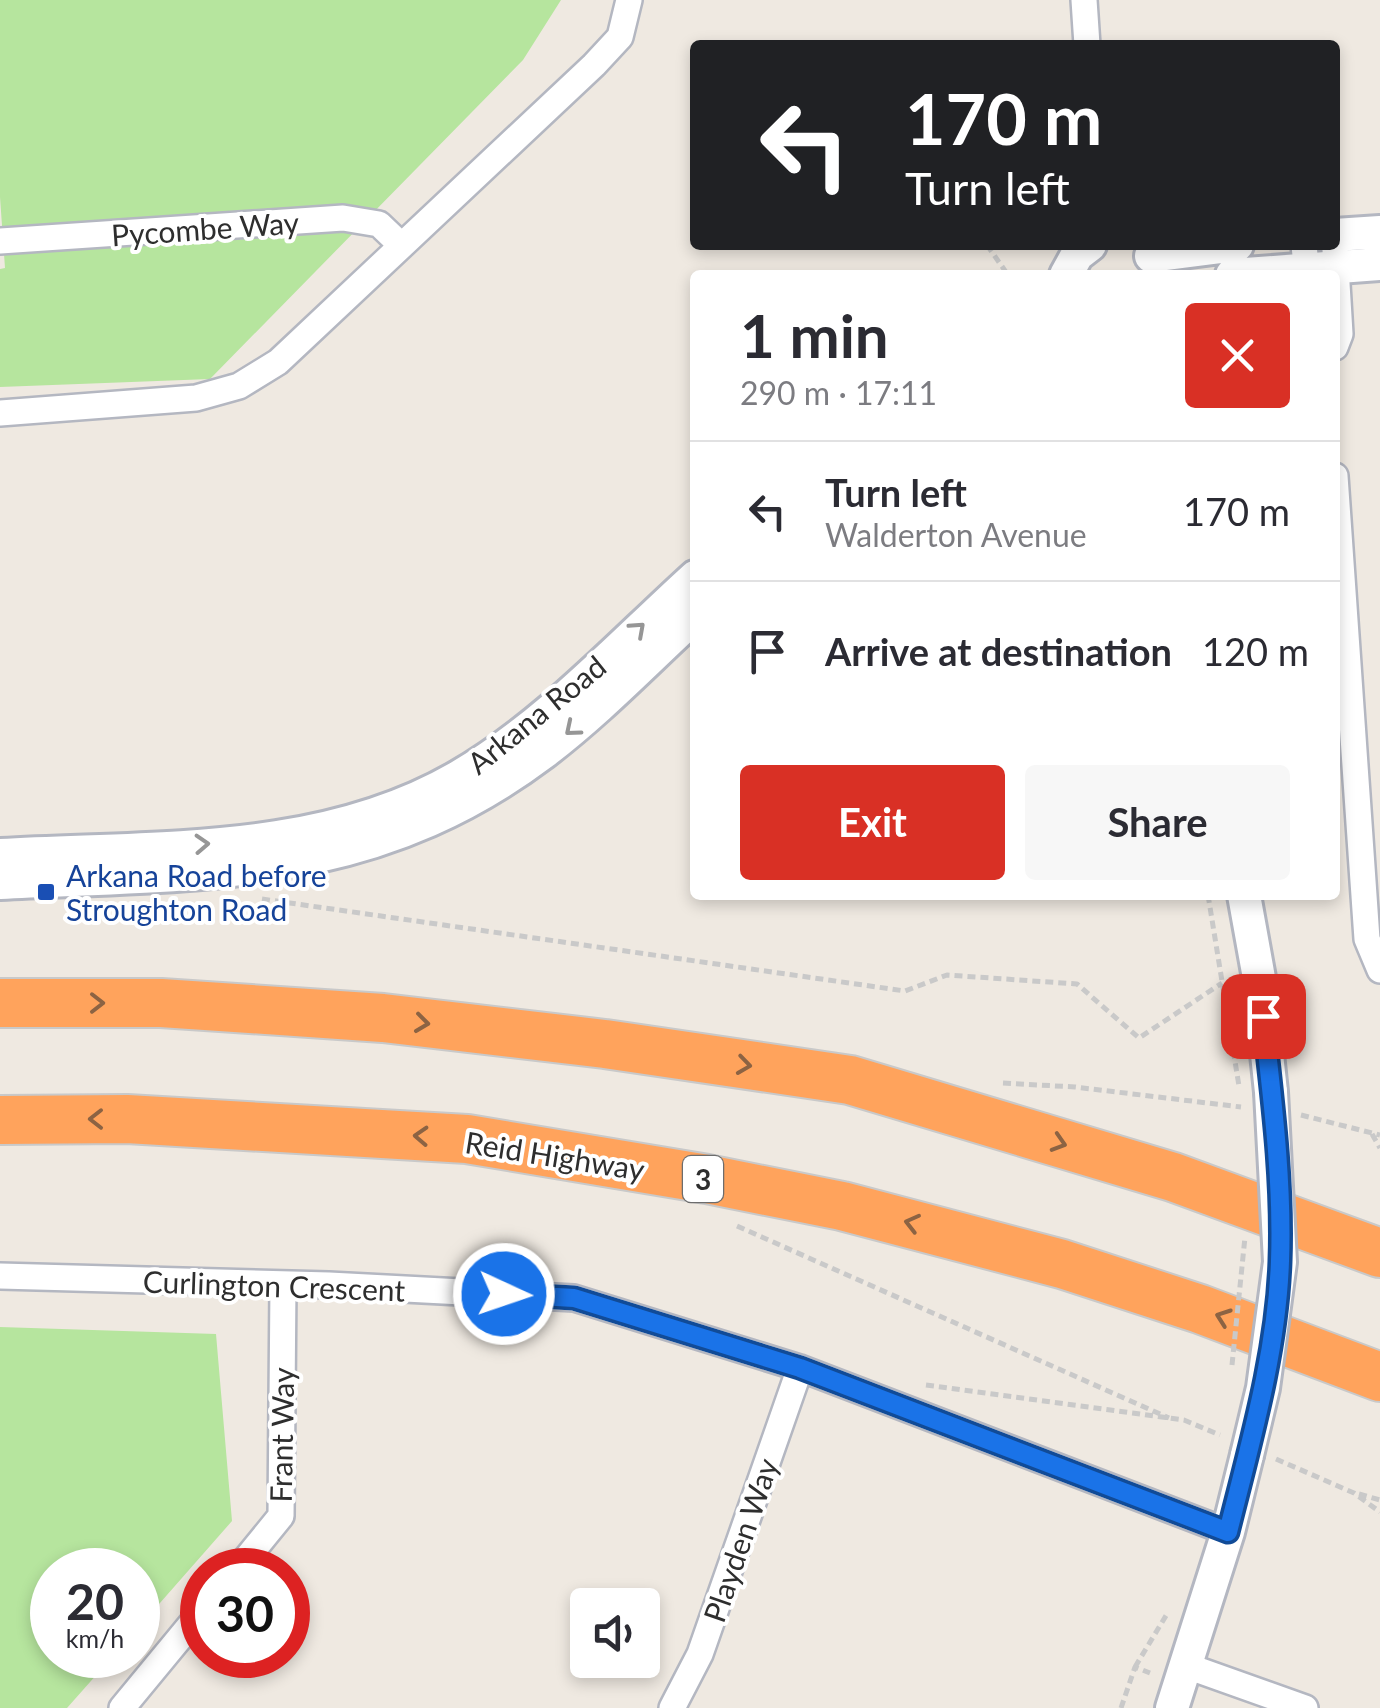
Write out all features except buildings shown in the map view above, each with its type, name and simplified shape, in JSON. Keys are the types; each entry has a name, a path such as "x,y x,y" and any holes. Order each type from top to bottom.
{"highway":[{"path":"0,1003 161,1003 383,1018 606,1044 850,1080 1174,1178 1380,1253"},
{"name":"Reid Highway","path":"0,1120 127,1118 467,1139 707,1179 842,1206 1062,1264 1200,1309 1380,1377"}],"street":[{"path":"0,413 196,398 240,386 278,362 594,65 620,36 630,0"},
{"path":"1084,0 1087,40"},
{"name":"Pycombe Way","path":"0,241 343,218 379,224 401,245"},
{"path":"1340,248 1380,232"},
{"path":"1069,270 1084,250"},
{"path":"1149,258 1203,250"},
{"path":"1255,270 1320,256 1380,264"},
{"path":"1340,548 1367,939 1380,970"},
{"name":"Arkana Road","path":"0,855 280,840 418,797 458,777 521,732 690,581"},
{"name":"Arkana Road","path":"0,884 284,866 362,847 415,828 460,806 540,755 690,620"},
{"path":"1172,1708 1228,1532 1242,1450 1262,1388 1280,1262 1272,1105 1259,978 1245,900"},
{"name":"Curlington Crescent","path":"0,1276 574,1298 800,1368 1228,1532"},
{"name":"Frant Way","path":"255,1548 282,1516 283,1284"},
{"name":"Playden Way","path":"672,1708 700,1654 800,1368"},
{"path":"122,1708 180,1638"},
{"path":"1187,1666 1305,1708"}],"path":[{"path":"259,899 905,991 947,975 1077,984 1140,1038 1222,983"},
{"path":"1209,900 1245,1120"},
{"path":"998,1083 1272,1105 1380,1135"},
{"path":"1372,1134 1380,1148"},
{"path":"732,1224 1168,1418"},
{"path":"1230,1377 1246,1224"},
{"path":"887,1401 923,1385 1184,1420 1242,1450 1380,1500"},
{"path":"1220,1429 1242,1450"},
{"path":"1354,1492 1380,1512"},
{"path":"1136,1667 1174,1603"}],"green space":[{"path":"0,0 561,0 523,60 210,379 0,387 0,269 5,268 0,197"},
{"path":"0,1327 216,1334 232,1521 208,1548 180,1548 180,1580 160,1603 160,1548 30,1548 30,1678 94,1678 67,1708 0,1708"}],"place":[{"name":"Arkana Road before Stroughton Road","path":"46,892"}],"route":[{"path":"504,1294 574,1298 800,1368 1228,1532 1262,1388 1280,1262 1278,1178 1263,1016"}]}
